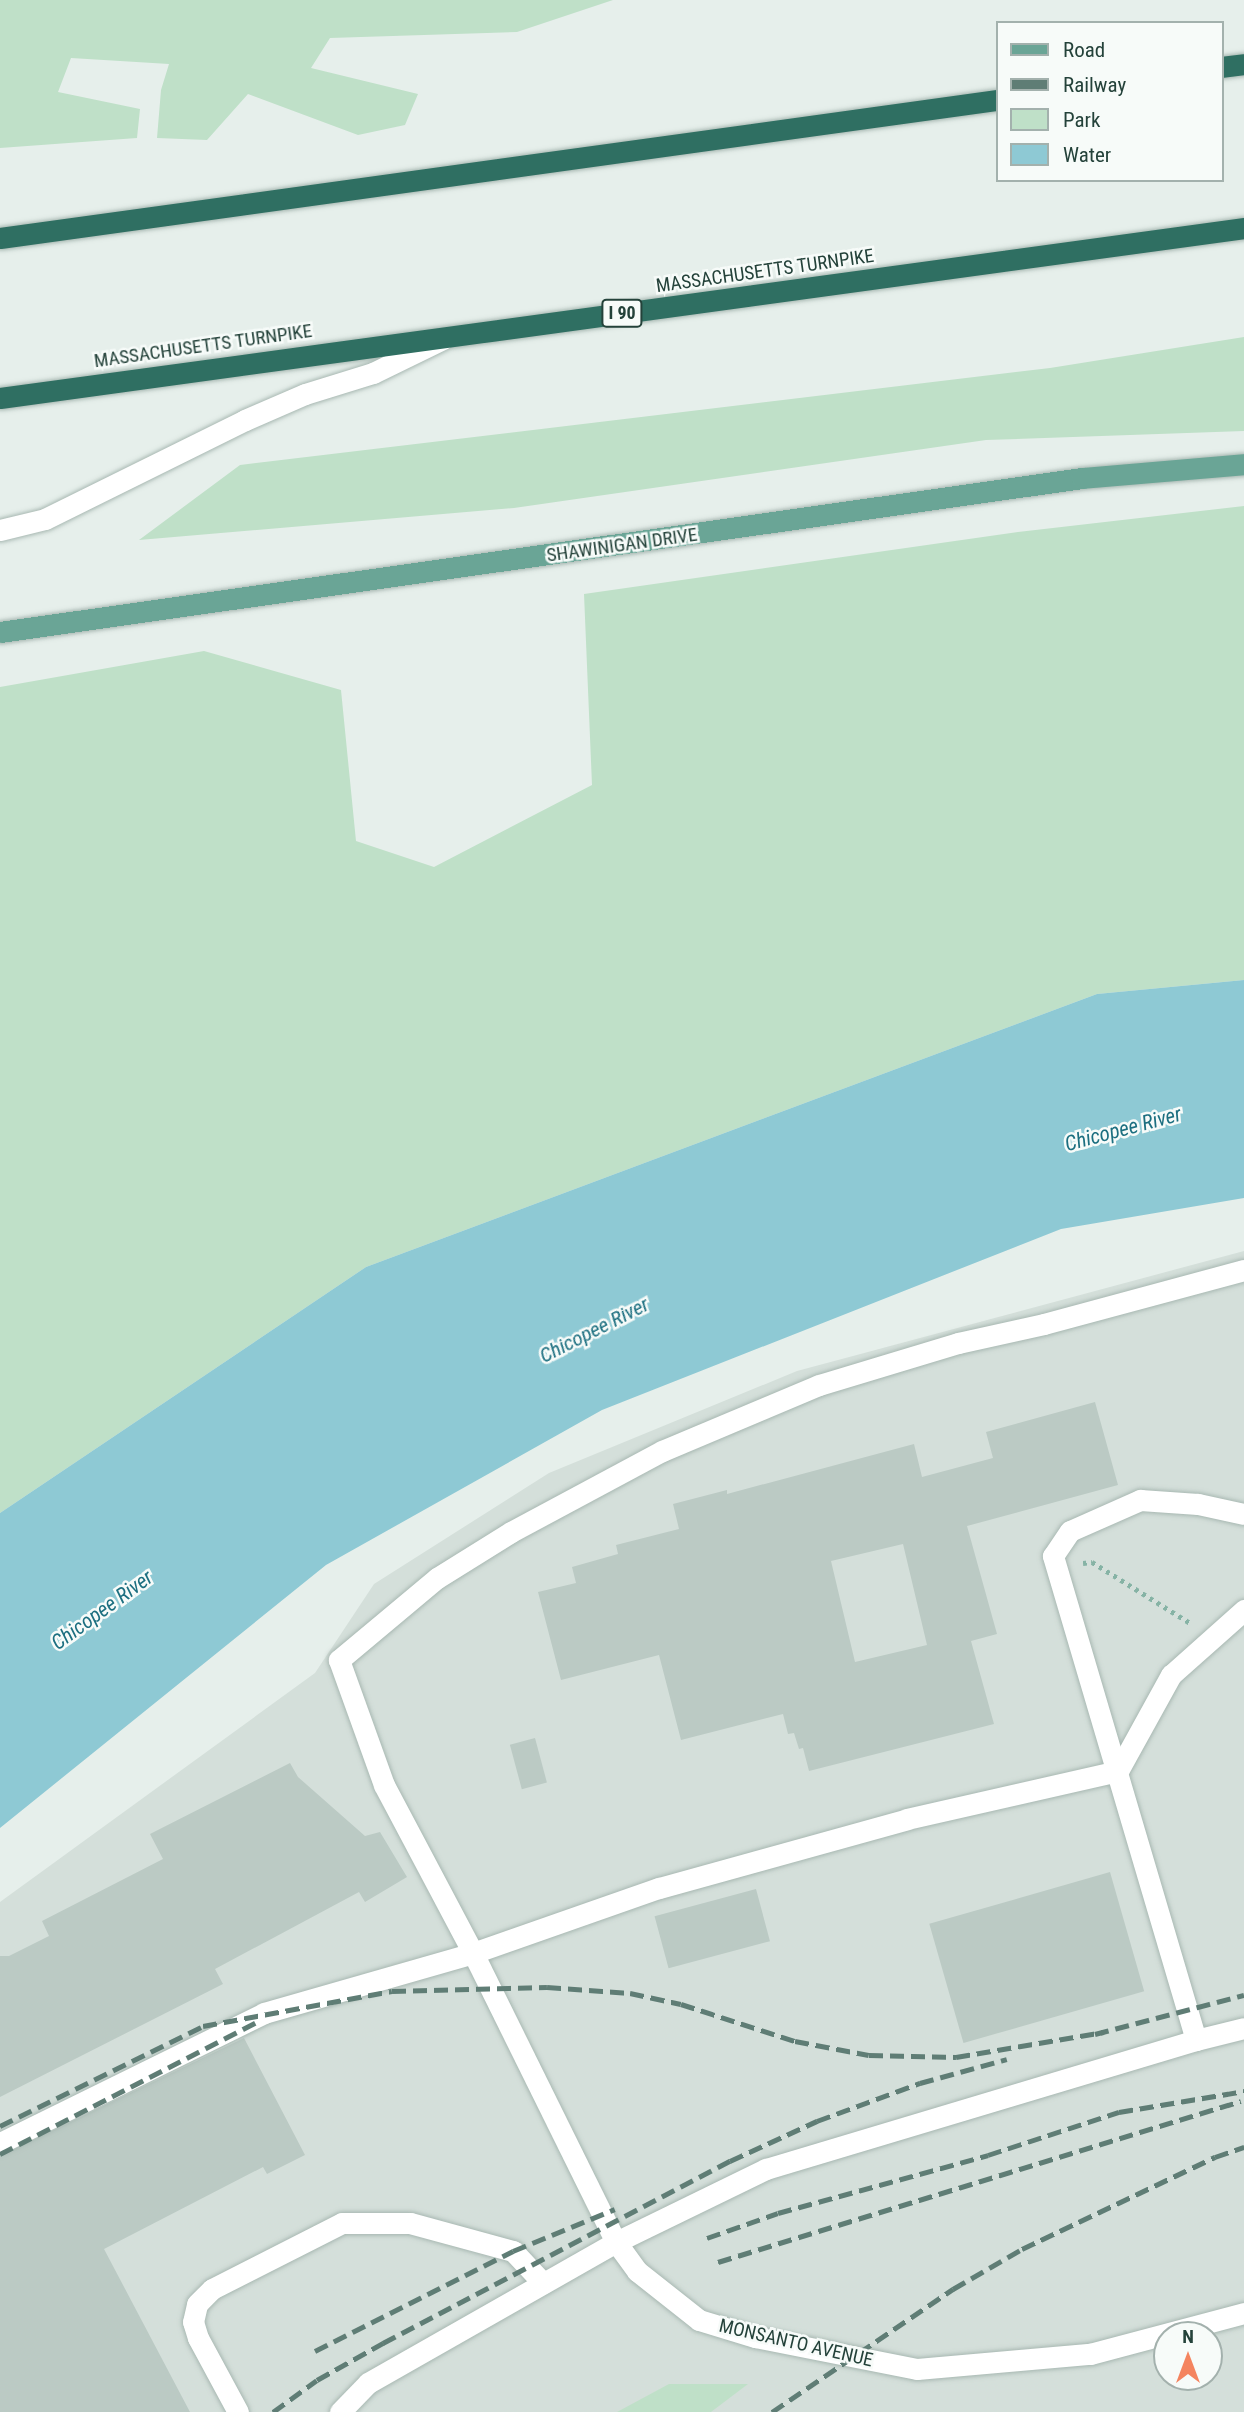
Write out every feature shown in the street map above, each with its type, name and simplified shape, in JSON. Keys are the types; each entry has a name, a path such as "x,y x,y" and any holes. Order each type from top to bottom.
{"highway":[{"path":"1223,68 1244,64"},
{"path":"0,238 996,100"},
{"name":"MASSACHUSETTS TURNPIKE","path":"0,398 1244,228"}],"main road":[{"name":"SHAWINIGAN DRIVE","path":"0,632 1082,478 1244,464"}],"street":[{"path":"0,530 45,519 245,420 305,394 373,373 445,338"},
{"name":"MONSANTO AVENUE","path":"1244,1270 1044,1324 958,1343 819,1385 662,1451 511,1532 438,1578 339,1660 384,1785 472,1953 616,2242 637,2271 699,2320 755,2337 917,2369 1090,2354 1244,2313"},
{"path":"1196,2040 1054,1556 1070,1531 1140,1500 1198,1504 1244,1514"},
{"path":"0,2143 264,2013 472,1953 659,1888 907,1819 1118,1771 1171,1675 1244,1610"},
{"path":"340,2412 368,2383 543,2283 616,2242 766,2169 1244,2028"},
{"path":"238,2412 198,2338 193,2322 197,2304 212,2289 342,2223 410,2223 513,2251 543,2283"}],"path":[{"path":"1056,1564 1092,1562 1213,1637"}],"shaded area":[{"path":"1244,1251 1244,2412 0,2412 0,1902 315,1673 374,1584 549,1473 797,1371"}],"green space":[{"path":"0,0 613,0 517,32 330,38 311,68 418,94 405,125 358,135 248,94 207,140 157,138 161,90 169,64 71,58 58,92 140,109 137,138 0,148"},
{"path":"1244,337 1244,431 986,440 514,508 139,540 240,465 1050,368"},
{"path":"1244,506 1244,980 1097,994 366,1267 0,1513 0,687 204,651 341,690 356,841 434,867 592,785 584,594 1018,532"},
{"path":"669,2384 748,2384 711,2412 617,2412"}],"water":[{"name":"Chicopee River","path":"1244,980 1244,1198 1061,1229 602,1410 326,1565 0,1828 0,1513 366,1267 1097,994"}],"building":[{"path":"1095,1402 1118,1485 967,1526 997,1634 971,1641 994,1724 809,1771 803,1748 799,1749 794,1733 788,1734 783,1714 681,1740 659,1655 561,1680 538,1592 576,1583 572,1567 618,1554 616,1545 679,1529 673,1504 727,1490 727,1494 914,1444 922,1477 993,1458 986,1432","holes":["903,1544 927,1645 855,1662 831,1561"]},
{"path":"535,1738 547,1782 522,1789 510,1745"},
{"path":"290,1763 298,1777 365,1836 380,1832 407,1877 365,1902 359,1892 215,1969 223,1984 0,2097 0,1956 9,1956 49,1936 42,1921 163,1859 150,1834"},
{"path":"1110,1872 1144,1991 963,2043 929,1924"},
{"path":"756,1889 770,1941 669,1968 655,1916"},
{"path":"244,2038 305,2155 267,2174 263,2167 104,2249 190,2412 0,2412 0,2156"}],"railway":[{"path":"0,2126 203,2026 392,1991 547,1987 630,1993 681,2004 795,2041 869,2055 956,2057 1104,2032"},
{"path":"1095,2034 1244,1995"},
{"path":"0,2154 261,2020"},
{"path":"273,2412 317,2380 383,2343 730,2161 817,2121 920,2083 1007,2059"},
{"path":"707,2238 778,2213 988,2155 1119,2112 1244,2091"},
{"path":"718,2262 1241,2101"},
{"path":"772,2412 953,2289 1022,2249 1215,2157 1244,2147"},
{"path":"315,2351 513,2251 615,2209"}]}
